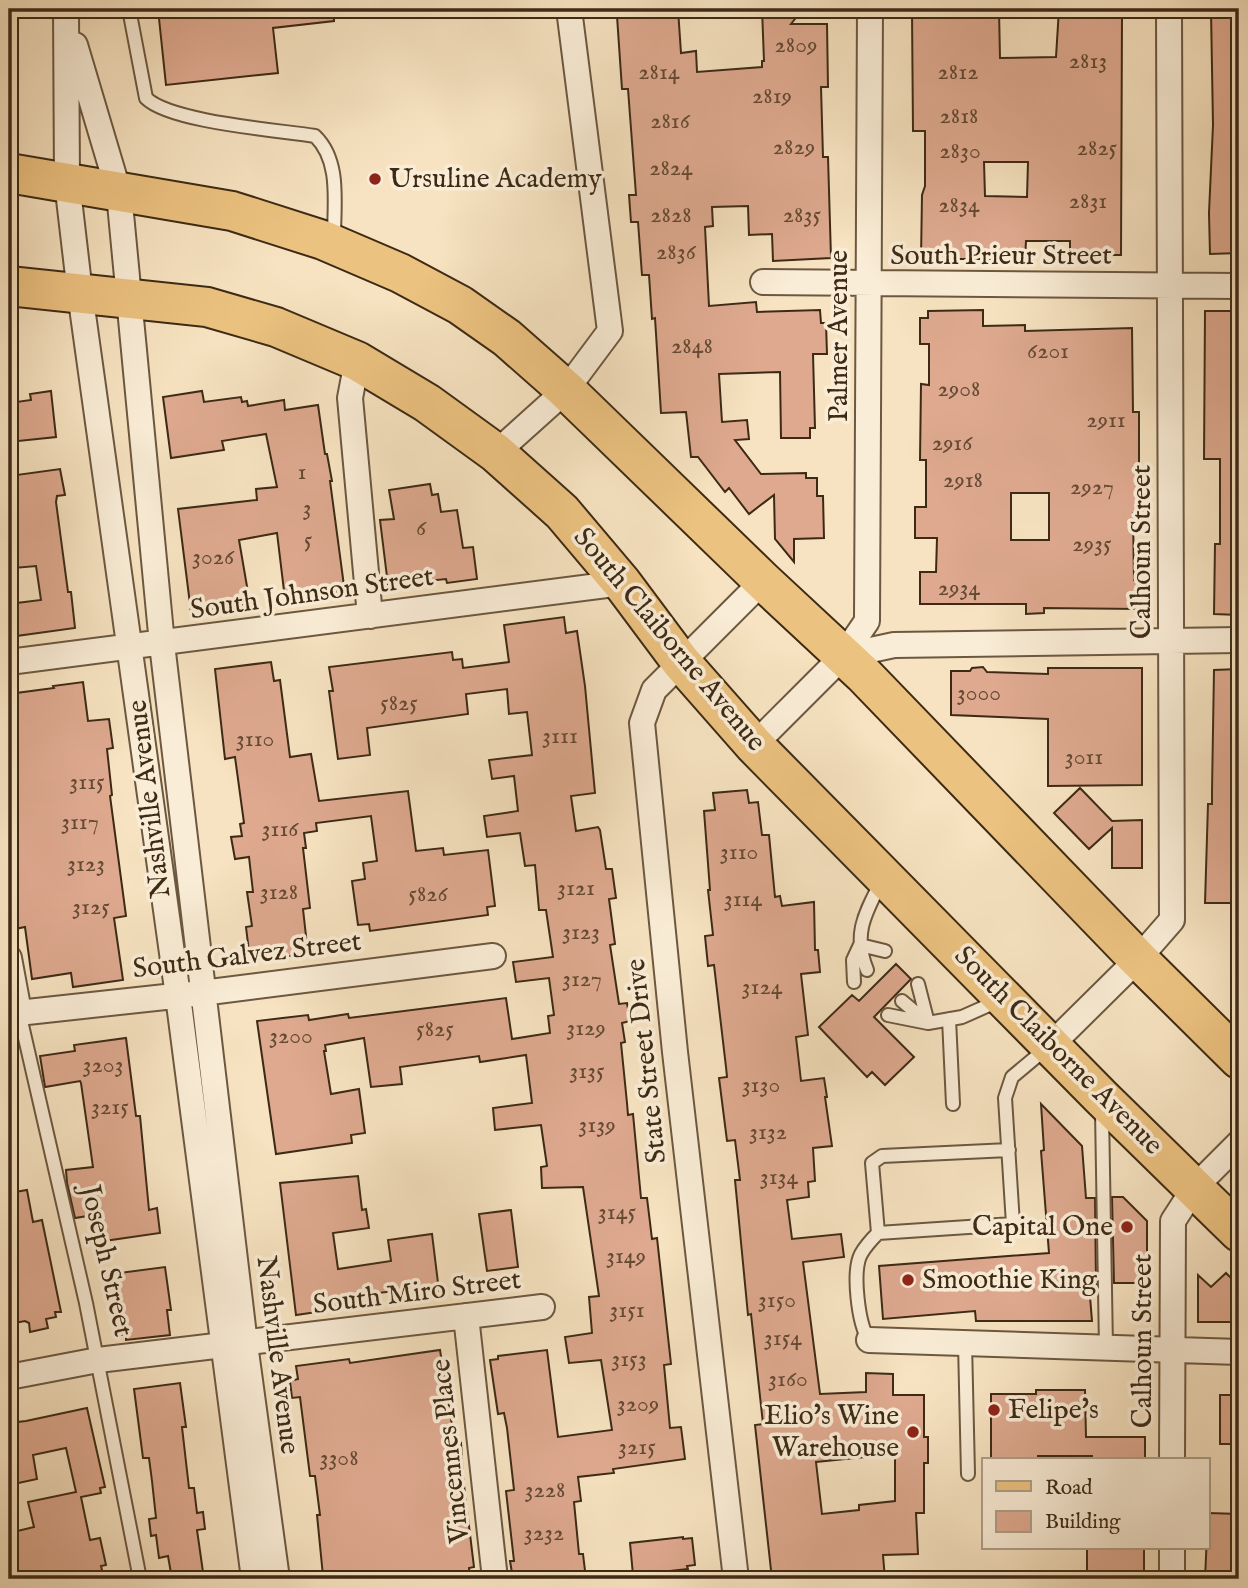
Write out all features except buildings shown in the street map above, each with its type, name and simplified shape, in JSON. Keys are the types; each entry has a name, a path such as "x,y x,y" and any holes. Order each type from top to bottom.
{"main road":[{"path":"9,173 232,211 334,245 400,273 460,305 507,338 566,390 843,656 1239,1059"},
{"name":"South Claiborne Avenue","path":"9,286 206,307 276,327 357,362 427,403 496,453 562,512 622,583 681,662 754,745 1101,1097 1239,1232"}],"street":[{"path":"496,453 566,390 610,331 569,9"},
{"name":"Palmer Avenue","path":"754,745 843,656 867,621 870,9"},
{"name":"Calhoun Street","path":"1051,1045 1138,959 1172,920 1169,9"},
{"name":"Nashville Avenue","path":"66,13 67,181 80,293 130,648 190,995"},
{"name":"Nashville Avenue","path":"66,13 119,193 162,644 190,995 234,1346 254,1579"},
{"name":"South Prieur Street","path":"763,282 869,285 1239,286"},
{"path":"357,362 350,398 370,616"},
{"name":"State Street Drive","path":"736,1579 677,1066 642,723 654,690 763,581"},
{"name":"South Johnson Street","path":"9,662 622,583"},
{"path":"843,656 894,645 1239,640"},
{"name":"South Galvez Street","path":"14,1013 190,995 493,956"},
{"name":"Joseph Street","path":"9,958 14,1013"},
{"name":"Calhoun Street","path":"1172,1458 1173,1221 1195,1187 1239,1143"},
{"name":"South Miro Street","path":"9,1377 98,1360 234,1346 542,1307"},
{"name":"Vincennes Place","path":"466,1316 495,1579"},
{"path":"869,1340 1239,1352"},
{"name":"Nashville Avenue","path":"234,1346 278,1579"},
{"path":"1172,1550 1172,1579"}],"lane":[{"path":"129,9 146,98 154,106 200,119 315,136 324,145 332,164 334,245"},
{"path":"867,970 860,954 861,923 884,877"},
{"path":"860,945 885,951"},
{"path":"854,982 853,960 860,945"},
{"path":"918,984 928,1023"},
{"path":"888,1016 928,1023 962,1017 1004,998"},
{"path":"902,1001 928,1023"},
{"name":"Joseph Street","path":"14,1013 98,1360 140,1579"},
{"path":"950,1019 953,1104"},
{"path":"878,1233 1013,1224 1005,1098 1012,1077 1051,1045"},
{"path":"1101,1097 1106,1348"},
{"path":"869,1340 860,1315 856,1269 861,1254 878,1233 872,1163 882,1156 1009,1150"},
{"path":"965,1343 968,1474"}],"place":[{"name":"Ursuline Academy","path":"375,179"},
{"name":"Capital One","path":"1127,1227"},
{"name":"Smoothie King","path":"908,1280"},
{"name":"Felipe's","path":"994,1410"},
{"name":"Elio's Wine Warehouse","path":"913,1432"}]}
